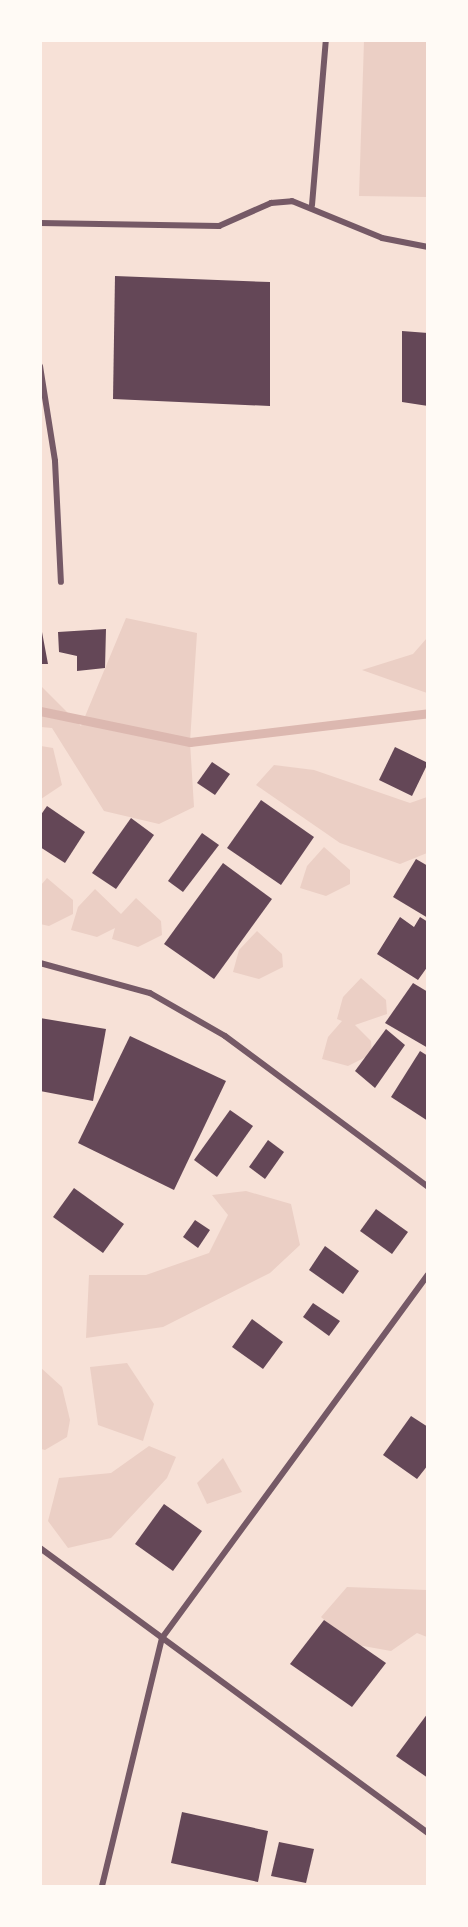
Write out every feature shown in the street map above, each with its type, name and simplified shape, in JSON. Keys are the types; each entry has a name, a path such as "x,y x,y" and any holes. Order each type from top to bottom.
{"street":[{"path":"312,205 326,40"},
{"path":"40,223 219,226 271,203 312,205 382,238 428,247"},
{"path":"40,366 55,461 61,582"},
{"path":"40,963 150,993 225,1036 428,1187"},
{"path":"102,1887 162,1638 428,1275"},
{"path":"40,1548 428,1833"}],"shaded area":[{"path":"364,41 427,41 427,197 359,196"},
{"path":"126,618 197,633 190,742 194,807 159,824 104,811 52,728 41,727 41,686 81,726"},
{"path":"427,638 427,693 362,670 413,654"},
{"path":"41,746 53,748 62,785 41,799"},
{"path":"274,765 314,770 410,803 427,797 427,853 400,864 340,843 256,785"},
{"path":"324,847 350,870 350,884 326,896 300,888 307,866"},
{"path":"47,878 73,900 73,914 49,926 40,924 41,885"},
{"path":"95,889 121,914 136,898 161,921 162,935 138,947 112,939 115,928 97,937 71,930 78,907"},
{"path":"257,931 282,954 283,967 259,979 233,972 239,950"},
{"path":"361,978 386,1000 387,1014 355,1025 371,1041 372,1054 348,1066 322,1059 328,1037 342,1021 337,1019 343,997"},
{"path":"246,1191 291,1204 300,1245 270,1273 163,1327 86,1338 89,1275 146,1275 209,1253 228,1215 212,1195"},
{"path":"127,1363 154,1404 143,1441 98,1425 90,1367"},
{"path":"40,1367 62,1387 70,1420 67,1437 45,1450 41,1449"},
{"path":"149,1446 176,1457 167,1478 111,1538 68,1548 48,1521 59,1478 111,1473"},
{"path":"223,1458 242,1492 207,1504 197,1483"},
{"path":"347,1587 427,1590 427,1637 417,1633 391,1651 352,1644 321,1617"}],"building":[{"path":"115,276 270,282 270,406 113,399"},
{"path":"402,331 428,333 428,406 402,402"},
{"path":"106,629 105,668 77,671 77,656 59,652 58,632"},
{"path":"40,632 42,632 48,664 40,664"},
{"path":"395,747 428,763 412,796 379,780"},
{"path":"212,762 230,774 215,795 197,783"},
{"path":"261,800 314,837 281,885 227,848"},
{"path":"47,806 85,832 65,863 40,847 40,816"},
{"path":"131,818 154,835 116,889 92,873"},
{"path":"202,833 219,845 183,892 168,881"},
{"path":"416,859 428,866 428,918 393,897"},
{"path":"223,863 272,899 214,979 164,944"},
{"path":"400,917 414,927 420,917 428,922 428,966 418,980 377,954"},
{"path":"413,983 428,992 428,1048 385,1023"},
{"path":"40,1018 106,1029 93,1101 40,1091"},
{"path":"386,1029 405,1045 375,1088 355,1071"},
{"path":"130,1036 226,1081 174,1190 78,1143"},
{"path":"420,1051 428,1056 428,1121 391,1097"},
{"path":"230,1110 253,1126 217,1177 194,1160"},
{"path":"268,1140 284,1152 265,1179 249,1167"},
{"path":"74,1188 124,1224 103,1253 53,1217"},
{"path":"376,1209 408,1232 392,1254 360,1231"},
{"path":"195,1220 210,1230 198,1248 183,1237"},
{"path":"325,1246 359,1271 343,1294 309,1270"},
{"path":"313,1303 340,1321 329,1336 303,1317"},
{"path":"252,1319 283,1342 263,1369 232,1347"},
{"path":"411,1416 428,1427 428,1465 417,1479 383,1455"},
{"path":"164,1504 202,1531 173,1571 135,1544"},
{"path":"324,1620 386,1663 352,1707 290,1664"},
{"path":"428,1713 428,1778 396,1756"},
{"path":"182,1812 268,1831 258,1882 171,1863"},
{"path":"279,1842 314,1849 306,1883 271,1876"}],"waterway":[{"path":"40,711 190,742 428,713"}]}
